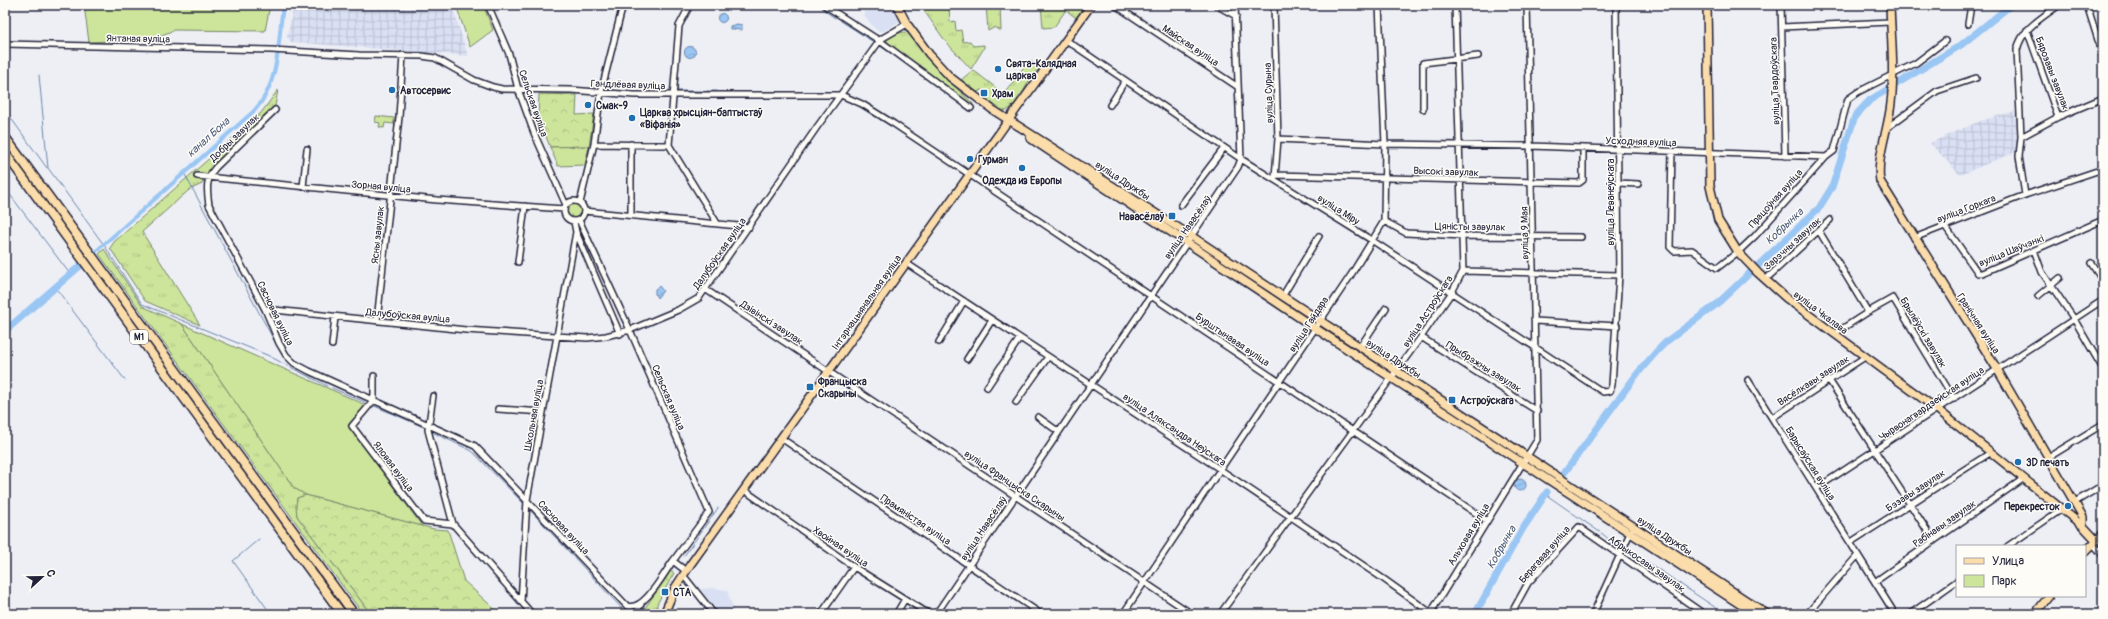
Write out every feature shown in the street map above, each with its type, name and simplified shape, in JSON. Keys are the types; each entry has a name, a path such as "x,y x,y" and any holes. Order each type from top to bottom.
{"highway":[{"name":"М1","path":"5,137 354,614"},
{"name":"М1","path":"5,153 342,614"}],"main road":[{"name":"вуліца Дружбы","path":"897,5 907,24 929,54 950,77 968,92 1028,136 1152,220 1279,302 1315,328"},
{"name":"Інтэрнацыянальная вуліца","path":"664,614 675,588 684,573 1091,5"},
{"name":"вуліца Чкалава","path":"1707,5 1710,186 1718,220 1738,252 1765,280 1864,357 1938,410 2083,526 2094,542"},
{"path":"1890,5 1892,73"},
{"name":"Гранічная вуліца","path":"1892,73 1892,92 1888,127 1880,168 1880,181 1914,238 1997,369 2049,457 2083,517 2083,526"},
{"name":"вуліца Дружбы","path":"1008,120 1192,236 1320,321 1483,437 1560,479 1631,530 1668,550 1767,614"},
{"path":"1152,220 1185,238 1192,236"},
{"path":"1187,242 1193,241 1230,261"},
{"path":"1279,302 1314,322 1320,321"},
{"path":"1315,328 1322,326 1357,348"},
{"name":"вуліца Дружбы","path":"1394,374 1435,397 1524,460 1631,530 1754,614"},
{"path":"2086,551 2103,534"},
{"path":"2035,614 2048,597"}],"street":[{"name":"Сельская вуліца","path":"488,5 509,54 518,89 534,133 565,207"},
{"path":"584,212 580,203 594,144 601,92 623,5"},
{"path":"690,5 679,26 669,145 717,223"},
{"path":"824,5 880,41 971,108"},
{"name":"Майская вуліца","path":"1115,5 1238,87"},
{"path":"1216,5 1236,16"},
{"name":"вуліца Навасёлаў","path":"936,614 1187,242 1233,177 1241,159 1236,5"},
{"name":"вуліца Сурына","path":"1274,5 1278,139 1275,177"},
{"path":"1379,5 1384,144 1384,222"},
{"name":"вуліца Астроўскага","path":"1220,614 1352,431 1422,338 1452,292 1463,271 1455,5"},
{"name":"вуліца 9 Мая","path":"1524,460 1537,440 1538,411 1527,5"},
{"name":"вуліца Леванеўскага","path":"1603,392 1610,391 1612,385 1617,326 1619,275 1619,150 1616,5"},
{"name":"вуліца Твардоўскага","path":"1781,5 1785,156"},
{"path":"1968,24 1970,5"},
{"name":"Бярозавы завулак","path":"2059,5 2026,30 2058,117 2103,98"},
{"path":"2087,5 2103,56"},
{"path":"1782,27 1890,22"},
{"name":"Далубоўская вуліца","path":"265,309 507,334 587,338 620,334 678,310 699,298 880,41 907,24"},
{"path":"2025,195 2020,156 2021,137 2018,50 2020,39 2026,30"},
{"name":"вуліца Міру","path":"1066,40 1224,148 1275,177 1603,392"},
{"path":"1826,157 1834,151 1848,99 1892,73 1916,63 1946,41"},
{"name":"Янтаная вуліца","path":"5,44 271,50"},
{"name":"Гандлёвая вуліца","path":"271,50 359,55 428,56 493,87 518,89 674,94 841,95 862,104 969,175"},
{"name":"Ясны завулак","path":"377,321 399,117 403,55"},
{"path":"1422,109 1423,63 1457,60 1478,56"},
{"path":"1888,127 1936,91 1976,78"},
{"path":"1110,105 1125,81"},
{"name":"Добры завулак","path":"208,177 216,167 275,110"},
{"path":"2021,137 2058,117"},
{"name":"Усходняя вуліца","path":"1278,139 1384,144 1531,146 1826,157"},
{"path":"594,144 669,145"},
{"path":"631,144 631,215"},
{"path":"1181,205 1224,148"},
{"name":"Высокі завулак","path":"1275,177 1384,177 1532,183 1582,182 1583,148"},
{"path":"303,187 307,149"},
{"name":"Працоўная вуліца","path":"1672,151 1671,249 1692,250 1717,268 1738,252 1826,157"},
{"name":"вуліца Горкага","path":"1914,238 2025,195 2103,169"},
{"name":"Бурштынавая вуліца","path":"969,175 1280,381 1486,520"},
{"name":"Зорная вуліца","path":"197,176 390,195 525,206 565,207 572,201 580,203"},
{"name":"Сасновая вуліца","path":"208,177 207,191 209,205 265,309 279,343 286,355 294,363 475,446 622,602 631,608 641,604"},
{"path":"1618,183 1638,184"},
{"path":"518,262 525,206"},
{"path":"565,207 565,217 577,221"},
{"path":"584,212 631,215 749,227"},
{"path":"584,212 577,221 576,232 620,334"},
{"name":"Зарэчны завулак","path":"1765,280 1820,231 1830,220"},
{"name":"вуліца Шаўчэнкі","path":"1945,226 1978,273 1982,273 2103,220"},
{"name":"Сельская вуліца","path":"577,221 630,330 709,512 673,561"},
{"name":"Цяністы завулак","path":"1384,222 1406,233 1463,236 1581,237"},
{"name":"вуліца Гайдара","path":"1123,614 1221,470 1373,241 1384,222"},
{"path":"1820,231 1868,312"},
{"name":"Школьная вуліца","path":"521,602 527,500 576,232"},
{"path":"1285,292 1319,236"},
{"path":"2034,250 2042,272 2074,319 2103,369"},
{"name":"вуліца Аляксандра Неўскага","path":"906,263 1221,470 1385,580 1430,613"},
{"path":"2091,263 2103,281"},
{"path":"1463,271 1619,275"},
{"path":"2038,296 2060,278"},
{"name":"Дзівінскі завулак","path":"705,289 829,371"},
{"name":"Брылёўскі завулак","path":"1834,334 1893,298 1954,399"},
{"name":"Чырвонагвардзейская вуліца","path":"1817,488 1938,410 1997,369 2103,300"},
{"path":"939,342 964,301"},
{"path":"1357,348 1386,308"},
{"path":"332,345 335,317"},
{"path":"967,359 992,320"},
{"path":"1535,321 1617,326"},
{"path":"987,387 1020,338"},
{"name":"Прыбрэжны завулак","path":"1422,338 1538,411"},
{"path":"1016,402 1048,357"},
{"name":"Вясёлкавы завулак","path":"1772,418 1864,357"},
{"name":"вуліца Францыска Скарыны","path":"829,371 1192,614"},
{"path":"374,376 374,400"},
{"name":"Барысаўская вуліца","path":"1748,380 1858,555 1876,581 1895,614"},
{"path":"1829,380 1934,541"},
{"path":"433,396 428,430 453,524 532,614"},
{"name":"Яловая вуліца","path":"374,400 352,426 424,521 453,524"},
{"path":"498,409 542,412"},
{"path":"1038,417 1059,432"},
{"path":"2049,457 2103,424"},
{"name":"Прамяністая вуліца","path":"781,438 1041,614"},
{"name":"Бэзавы завулак","path":"1851,542 1990,453"},
{"name":"Альховая вуліца","path":"1430,613 1524,460"},
{"name":"Рабінавы завулак","path":"1876,581 2023,479"},
{"path":"2075,502 2103,485"},
{"name":"Хвойная вуліца","path":"744,490 854,567 929,614"},
{"path":"2009,545 2062,509"},
{"name":"Абрыкосавы завулак","path":"1579,527 1704,614"},
{"name":"Берагавая вуліца","path":"1511,614 1528,583 1579,527"},
{"path":"1600,614 1593,612 1618,555 1631,530"},
{"path":"2094,542 2103,555"},
{"path":"1807,614 1858,555"},
{"path":"636,614 641,604 673,561 684,573 714,614"},
{"path":"821,614 854,567"},
{"path":"1910,614 1956,582"},
{"path":"896,614 905,599"}],"shaded area":[{"path":"294,5 452,5 468,56 291,42 287,37"},
{"path":"861,5 892,5 900,21 884,31 877,31 866,18"},
{"path":"2015,111 2018,151 1960,175 1930,143 1980,121"},
{"path":"712,588 727,590 735,614 719,614 700,589"}],"green space":[{"path":"84,5 270,5 265,31 174,30 152,39 89,42"},
{"path":"456,5 483,5 493,30 470,47"},
{"path":"920,5 945,5 946,8 949,8 950,22 955,21 956,31 961,30 963,42 970,41 973,46 984,45 984,48 971,69 946,42"},
{"path":"986,5 1000,5 1001,31 995,27 988,31"},
{"path":"1041,5 1085,5 1076,18 1066,10 1054,27 1043,28"},
{"path":"903,32 909,33 935,67 973,104 971,107 887,42 887,37"},
{"path":"1029,60 1040,68 1031,78 1020,97 1012,107 1006,111 998,109 988,100 988,94 982,90 977,92 961,80 973,70 1004,94"},
{"path":"278,90 275,106 209,170 202,184 189,190 142,232 200,325 145,301 110,248 114,242 261,113"},
{"path":"539,94 577,95 576,115 594,114 589,146 550,147 538,115"},
{"path":"376,116 394,118 394,124 385,123 384,128 379,127 380,123 375,122"},
{"path":"589,146 585,165 558,166 550,147"},
{"path":"571,204 577,204 581,208 581,214 577,218 571,218 567,214 567,208"},
{"path":"104,249 142,306 182,324 294,488 306,495 297,498 297,516 371,614 363,614 99,254"},
{"path":"182,324 366,405 348,425 422,526 306,495 294,488"},
{"path":"306,495 434,529 448,530 464,581 500,614 394,614 388,612 385,614 371,614 297,516 297,498"},
{"path":"670,571 674,573 657,604 657,614 641,614"}],"water":[{"path":"722,13 727,18 722,23 717,18"},
{"path":"737,24 742,25 742,30 730,29 730,26"},
{"path":"690,46 694,48 696,52 694,56 690,58 686,56 684,52 686,48"},
{"path":"659,286 663,291 657,298 655,289"},
{"path":"1518,479 1522,479 1526,485 1522,491 1518,491 1514,487 1514,483"}],"waterway":[{"name":"канал Бона","path":"93,254 254,111 263,100 269,88 276,61 283,5"},
{"name":"Кобрынка","path":"1565,472 1637,374 1657,351 1667,341 1717,304 1819,208 1832,187 1855,116 1870,100 1961,45 2011,5"},
{"path":"822,9 835,18"},
{"path":"841,21 875,43"},
{"path":"880,46 889,52"},
{"path":"39,75 48,168 104,245 142,304 267,355 327,386"},
{"path":"677,80 678,91 702,91"},
{"path":"707,91 717,91"},
{"path":"733,92 750,92"},
{"path":"754,92 761,92"},
{"path":"5,110 47,168"},
{"path":"184,173 277,346"},
{"path":"5,188 70,274"},
{"name":"канал Бона","path":"5,331 81,265"},
{"path":"2044,270 2052,280"},
{"path":"2056,286 2064,299"},
{"path":"55,287 125,380"},
{"path":"332,388 369,404"},
{"path":"372,405 426,428"},
{"path":"430,431 472,451 524,504"},
{"name":"Кобрынка","path":"1475,614 1522,530 1547,492"},
{"path":"1545,494 1604,535 1617,547"},
{"path":"684,556 718,508"},
{"path":"529,509 627,614"},
{"path":"259,539 233,561 271,614"},
{"path":"1625,552 1637,555 1725,614"}],"place":[{"name":"Свята-Калядная царква","path":"998,69"},
{"name":"Автосервис","path":"392,90"},
{"name":"Храм","path":"984,93"},
{"name":"Смак-9","path":"588,105"},
{"name":"Царква хрысціян-баптыстаў «Віфанія»","path":"632,118"},
{"name":"Гурман","path":"970,159"},
{"name":"Одежда из Европы","path":"1022,168"},
{"name":"Навасёлаў","path":"1172,216"},
{"name":"Францыска Скарыны","path":"810,387"},
{"name":"Астроўскага","path":"1452,400"},
{"name":"3D печать","path":"2018,462"},
{"name":"Перекресток","path":"2068,506"},
{"name":"СТА","path":"665,592"}]}
